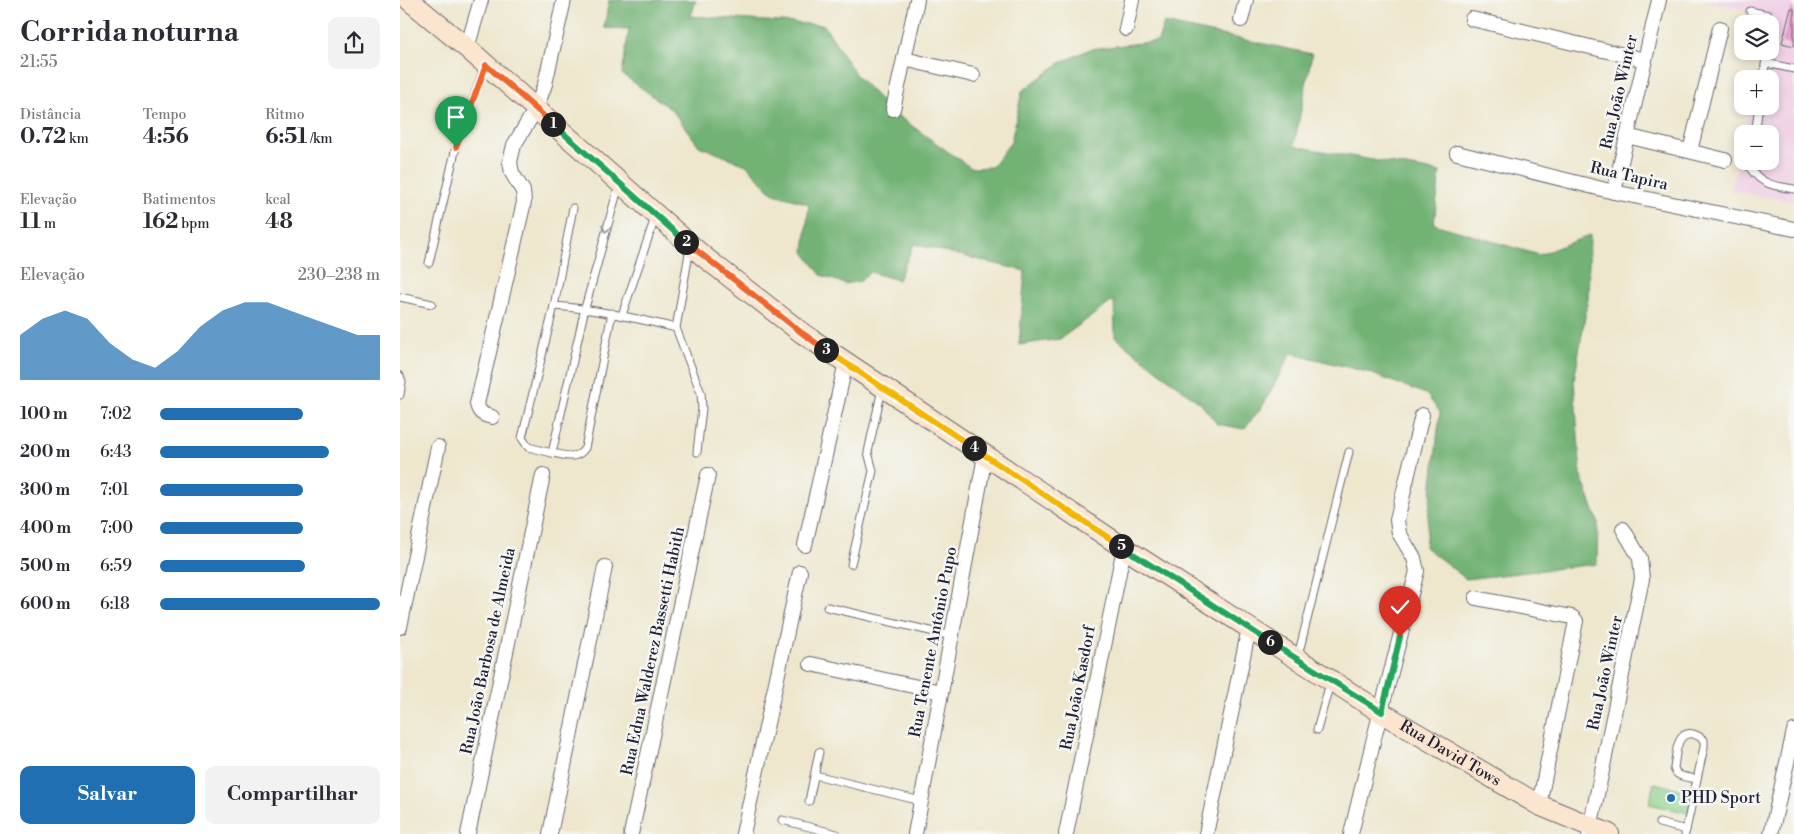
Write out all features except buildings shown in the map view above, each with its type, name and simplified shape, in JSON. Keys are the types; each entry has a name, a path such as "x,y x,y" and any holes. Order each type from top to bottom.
{"street":[{"name":"Rua David Tows","path":"409,0 467,48 691,246 802,333 1124,548 1330,680 1539,806 1596,832"},
{"path":"467,48 481,0"},
{"path":"492,417 483,415 478,410 477,404 524,202 523,191 512,173 510,162 514,146 536,109 545,84 564,0"},
{"path":"893,110 917,0"},
{"path":"1126,29 1132,0"},
{"path":"1241,20 1246,0"},
{"name":"Rua João Winter","path":"1614,192 1659,0"},
{"path":"1472,20 1645,60"},
{"path":"1690,152 1720,28"},
{"path":"904,59 973,74"},
{"path":"1627,136 1725,160"},
{"name":"Rua Tapira","path":"1457,153 1614,192 1794,229"},
{"path":"805,545 846,362"},
{"path":"1351,834 1417,571 1414,558 1399,533 1397,520 1422,415"},
{"path":"400,627 438,447"},
{"name":"Rua Tenente Antônio Pupo","path":"915,834 985,456"},
{"name":"Rua João Barbosa de Almeida","path":"468,834 543,475"},
{"name":"Rua Edna Walderez Bassetti Habith","path":"631,834 708,475"},
{"name":"Rua João Winter","path":"1596,832 1642,580 1640,558 1622,529"},
{"name":"Rua João Kasdorf","path":"1066,834 1124,548"},
{"path":"550,834 605,567"},
{"path":"743,834 800,572"},
{"path":"1476,598 1572,617 1576,621 1539,806"},
{"path":"1206,834 1249,628"},
{"path":"811,664 941,692"},
{"path":"1771,834 1794,731"}],"lane":[{"path":"1750,11 1768,15"},
{"path":"1765,70 1766,62 1794,69"},
{"path":"429,263 456,147 486,65"},
{"path":"1751,170 1757,178 1771,185 1794,190"},
{"path":"552,453 585,308 620,183"},
{"path":"573,208 554,306 522,438 528,447 576,457 585,448 612,313"},
{"path":"622,315 656,215"},
{"path":"691,246 676,328 701,393 702,408 697,452"},
{"path":"400,297 432,304"},
{"path":"554,306 585,308 676,328"},
{"path":"400,376 402,381 400,395"},
{"path":"851,564 872,471 868,452 882,387"},
{"path":"1297,658 1348,452"},
{"path":"826,607 952,636"},
{"path":"1317,730 1330,680"},
{"path":"1658,823 1686,832 1697,779 1704,740 1700,736 1688,733 1680,739 1674,768 1675,773 1678,775 1697,779"},
{"path":"809,801 819,752"},
{"path":"814,775 921,801"},
{"path":"782,820 837,834"}],"shaded area":[{"path":"1700,0 1794,0 1794,202 1731,191 1736,170 1779,170 1779,125 1746,125 1748,115 1779,115 1779,70 1759,70 1761,60 1779,60 1779,15 1767,15"}],"green space":[{"path":"609,0 696,0 691,16 824,25 856,75 891,111 971,168 992,167 1011,142 1022,91 1060,63 1090,49 1158,41 1164,23 1312,54 1294,146 1440,172 1434,224 1539,255 1590,235 1588,299 1574,381 1581,476 1598,522 1597,564 1466,579 1425,547 1440,412 1426,394 1367,372 1291,353 1262,407 1244,429 1217,424 1201,404 1115,337 1114,300 1060,339 1019,345 1025,271 914,244 898,280 870,272 861,281 845,284 821,275 804,252 809,204 774,194 746,165 699,146 672,110 622,74 629,29 604,28"},
{"name":"PHD Sport","path":"1654,783 1692,792 1688,813 1649,804"}],"place":[{"name":"PHD Sport","path":"1671,798"}],"route":[{"path":"456,147 486,65 703,256 802,333 1124,548 1382,712 1400,637"}]}
